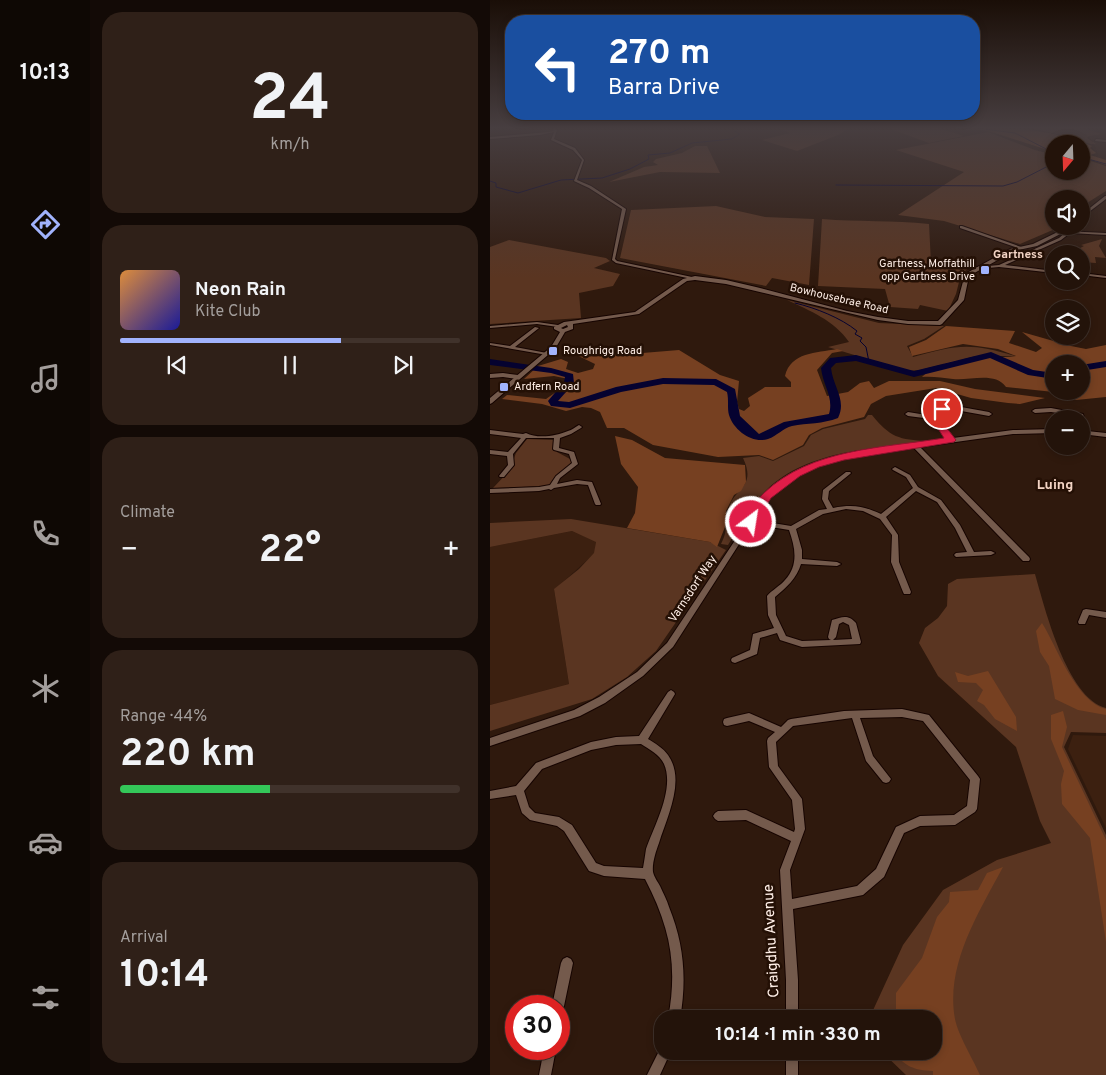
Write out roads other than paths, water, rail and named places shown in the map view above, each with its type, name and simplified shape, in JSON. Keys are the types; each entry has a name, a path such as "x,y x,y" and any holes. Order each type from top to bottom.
{"street":[{"path":"574,178 624,209 613,260 691,278"},
{"path":"1090,210 1106,197"},
{"path":"961,227 1022,248"},
{"path":"1090,233 1106,234"},
{"name":"Bowhousebrae Road","path":"691,278 762,290 881,321 938,324 942,323 952,312 964,293 967,275 985,263 1058,235"},
{"path":"977,268 1000,266 1060,239 1063,235"},
{"path":"985,263 1045,271"},
{"path":"1090,275 1106,277"},
{"path":"490,327 537,323 560,328 571,328 570,324 637,314 691,278"},
{"path":"511,348 537,328"},
{"path":"490,402 553,348 560,328"},
{"path":"528,334 535,336"},
{"path":"490,344 545,354"},
{"path":"490,376 520,375"},
{"path":"940,402 943,408 940,418 941,427 951,440"},
{"path":"943,408 969,409 989,414"},
{"path":"1035,411 1045,410"},
{"path":"908,414 916,418 940,418"},
{"path":"490,432 556,437 572,432 579,427"},
{"name":"Varnsdorf Way","path":"490,742 577,713 602,700 640,674 670,645 767,496 797,474 816,465 843,457 1013,432 1045,431"},
{"path":"1090,433 1106,434"},
{"path":"502,476 511,465 510,454 526,435"},
{"path":"551,488 558,478 576,464 572,453 556,449 556,437"},
{"path":"916,446 1026,559"},
{"path":"490,452 510,454"},
{"path":"894,469 908,476 916,488 939,501 958,527 972,554"},
{"path":"830,509 825,499 826,490 848,474"},
{"path":"490,491 551,488 577,482 590,483 598,504"},
{"path":"882,517 916,488"},
{"path":"751,522 792,528 830,509 846,507 864,510 882,517 895,535 895,562 907,592"},
{"path":"792,528 800,549 799,561 787,585 771,596 772,615 783,638 802,644 857,642 852,623 844,619 835,622 832,637"},
{"path":"958,555 991,553"},
{"path":"799,561 837,564"},
{"path":"1082,622 1086,612 1106,615"},
{"path":"735,660 754,652 756,636 779,629"},
{"path":"642,740 671,694"},
{"path":"727,722 749,717 782,731 791,723 855,715 902,713 926,718 975,779 972,809 955,820 920,820 900,830 880,873 859,891 788,905"},
{"path":"855,715 870,758 886,779"},
{"name":"Craigdhu Avenue","path":"782,731 771,741 774,767 797,799 800,829 785,870 792,1010"},
{"path":"490,795 519,790 540,766 591,746 616,741 642,740 658,751 668,762 671,775 669,798 651,850 648,874 672,927 680,964 675,1010"},
{"path":"519,790 525,810 533,817 558,822 568,828 593,868 604,871 648,874"},
{"path":"718,816 746,815 796,838"},
{"path":"560,995 567,963"},
{"path":"545,1075 548,1060"},
{"path":"653,1075 660,1060"},
{"path":"792,1060 792,1075"}],"waterway":[{"path":"490,181 496,183 496,187 518,193 561,180 599,178"},
{"path":"836,185 1003,186 1024,178"},
{"path":"795,303 828,314 857,331 855,334 862,338 860,341 866,347 869,362"},
{"path":"490,362 551,371 570,376 569,383 553,401 555,404 570,405 619,389 663,381 716,382 732,391 734,412 737,420 751,434 759,438 767,436 788,424 834,416 837,403 827,379 826,368 833,360 856,358 914,374 991,355 1031,373 1045,375"},
{"path":"1090,367 1106,364"}],"place":[{"name":"Gartness, Moffathill opp Gartness Drive","path":"985,270"},
{"name":"Roughrigg Road","path":"553,351"},
{"name":"Ardfern Road","path":"504,387"}],"district":[{"name":"Gartness","path":"1018,255"},
{"name":"Luing","path":"1055,485"}]}
